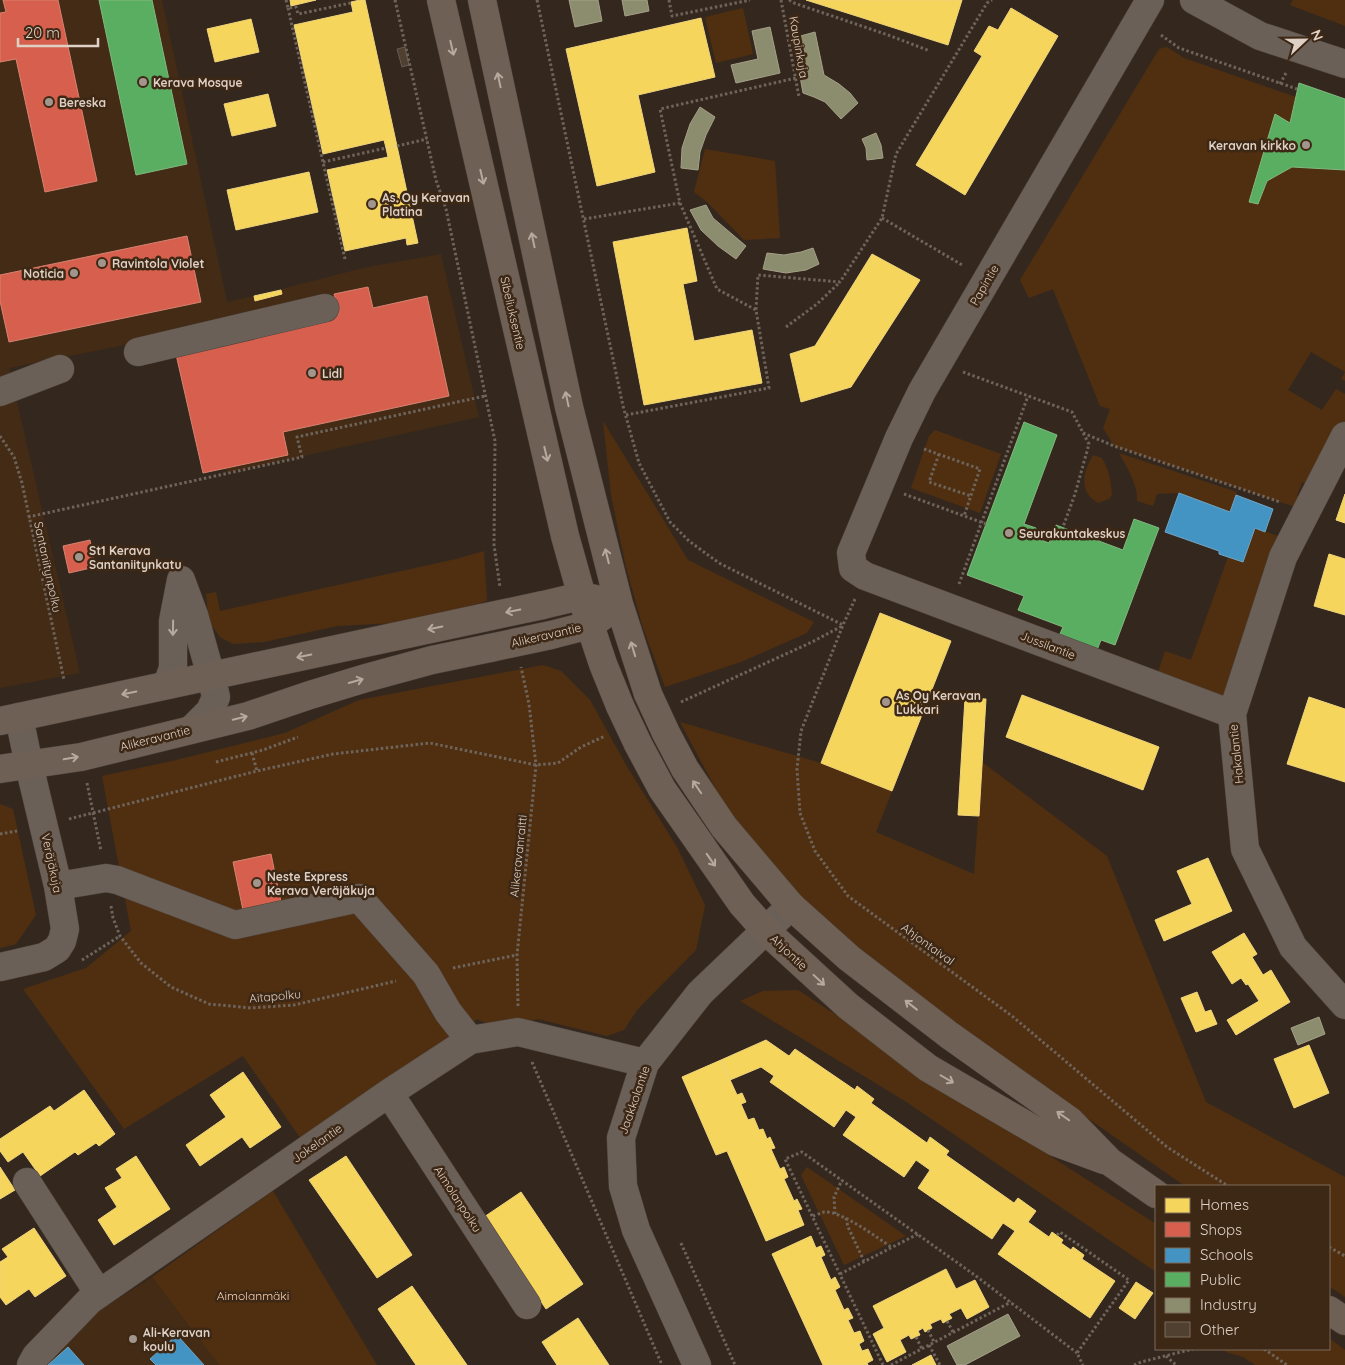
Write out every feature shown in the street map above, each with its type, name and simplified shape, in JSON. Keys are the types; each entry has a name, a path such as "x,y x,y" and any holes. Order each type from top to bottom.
{"main road":[{"name":"Sibeliuksentie","path":"441,0 565,536 590,625"},
{"path":"9,719 582,596 619,604 569,407 482,0"},
{"name":"Alikeravantie","path":"0,769 81,757 248,716 310,695 432,660 590,625 619,604"},
{"name":"Ahjontie","path":"619,604 648,694 685,769 724,828 791,906 849,958 949,1035 1070,1121 1110,1162 1155,1193"},
{"name":"Ahjontie","path":"590,625 620,706 662,789 742,904 765,930 848,1006 928,1068 1056,1142 1110,1162"},
{"path":"1330,1311 1345,1321"}],"street":[{"name":"Papintie","path":"865,576 853,568 851,553 899,438 922,391 1150,0"},
{"path":"1194,0 1260,36 1345,64"},
{"path":"138,352 325,308"},
{"path":"0,392 60,369"},
{"name":"Hakalantie","path":"1345,436 1283,558 1232,714 1245,849 1293,947 1345,1005"},
{"name":"Jussilantie","path":"865,576 1232,714"},
{"path":"167,685 173,668 173,621 181,580 200,634 216,697 210,710 192,729"},
{"path":"200,634 221,658 246,668"},
{"name":"Veräjäkuja","path":"0,967 44,957 57,949 62,941 65,929 58,886 29,766 9,719"},
{"path":"58,886 106,878 117,880 235,925 359,898 426,974 448,1012 470,1040"},
{"name":"Jaakkolantie","path":"697,1365 636,1230 623,1186 621,1138 645,1063 700,993 791,906"},
{"name":"Jokelantie","path":"30,1365 36,1356 90,1300 389,1093 470,1040 518,1032 645,1063"},
{"name":"Aimolanpolku","path":"389,1093 527,1305"},
{"path":"27,1182 99,1294"}],"path":[{"path":"286,0 345,259"},
{"path":"395,0 436,180 446,209 495,441 494,545 502,596"},
{"path":"537,0 626,415 639,464 670,522 689,541 719,563 843,625"},
{"path":"669,0 672,16 750,0"},
{"name":"Kaupinkuja","path":"781,0 799,97"},
{"path":"789,0 930,51"},
{"path":"786,327 817,304 840,282 882,218 896,154 987,3 992,0"},
{"path":"288,8 296,7 298,14 351,2"},
{"path":"1162,36 1179,48 1297,89"},
{"path":"756,310 717,289 680,203 660,109 796,78"},
{"path":"397,146 427,139"},
{"path":"323,162 386,148"},
{"path":"584,219 680,203"},
{"path":"882,218 988,279"},
{"path":"626,415 769,388 756,310 758,274 840,282"},
{"path":"956,369 1072,412 1089,444 1063,528"},
{"path":"28,517 302,457 297,437 485,396"},
{"path":"951,608 1028,396"},
{"path":"1083,432 1114,446 1307,511"},
{"name":"Santaniitynpolku","path":"0,436 14,457 22,483 70,706"},
{"path":"917,446 980,469 964,516"},
{"path":"939,454 930,482 970,496"},
{"path":"899,492 986,524"},
{"path":"678,703 812,642 843,625"},
{"name":"Ahjontaival","path":"843,625 801,731 797,769 800,813 815,851 848,896 1012,1016 1167,1147 1226,1185"},
{"name":"Alikeravanraitti","path":"518,658 529,704 536,765 516,955 518,1032"},
{"path":"0,834 93,814 257,771 333,754 430,743 536,765 558,763 582,747 611,733"},
{"path":"216,762 262,750 298,737"},
{"path":"252,753 257,771"},
{"name":"Aitapolku","path":"93,814 112,918 120,936 141,963 171,987 209,1004 251,1008 294,1004 516,955"},
{"path":"518,1032 662,1365"},
{"path":"883,1365 785,1159 802,1152 1011,1302 1077,1353 1083,1365"},
{"path":"835,1214 834,1197 842,1180"},
{"path":"812,1216 825,1212 846,1218 876,1236 891,1248"},
{"path":"846,1218 848,1227 864,1261"},
{"path":"1057,1235 1060,1232 1080,1248 1129,1280 1077,1353"},
{"path":"840,1274 918,1234"},
{"path":"681,1243 735,1365"},
{"path":"1330,1248 1345,1256"},
{"path":"891,1365 1011,1302"},
{"path":"947,1321 953,1332"},
{"path":"928,1330 934,1342"},
{"path":"916,1336 922,1349"},
{"path":"929,1345 940,1365"},
{"path":"1134,1365 1189,1350"},
{"path":"1265,1350 1287,1365"},
{"path":"1166,1356 1176,1365"}],"shaded area":[{"path":"0,0 162,0 227,302 363,268 441,254 479,417 227,473 195,331 9,368 80,673 0,688"},
{"name":"Ali-Keravan koulu","path":"152,1277 219,1365 41,1365 94,1314"}],"green space":[{"path":"1293,0 1345,0 1345,26 1290,5"},
{"path":"743,8 753,54 716,63 705,17"},
{"path":"1167,47 1184,58 1296,97 1290,123 1276,115 1250,202 1258,204 1267,181 1292,167 1345,170 1345,372 1311,352 1288,390 1322,410 1336,389 1345,394 1345,436 1319,488 1302,482 1297,496 1312,502 1307,511 1114,446 1103,428 1110,409 1100,406 1053,289 1029,298 1020,280 1159,49"},
{"path":"705,149 775,161 780,238 744,240 707,202 694,192"},
{"path":"1345,372 1345,381 1341,379"},
{"path":"603,421 688,560 814,622 807,633 741,662 665,687 643,628 626,567 611,495"},
{"path":"935,430 1001,454 980,513 911,488 929,436"},
{"path":"1119,453 1237,492 1230,512 1179,493 1157,494 1153,506 1137,501 1134,483"},
{"path":"1093,455 1102,458 1112,490 1112,495 1109,499 1098,503 1087,493 1084,481"},
{"path":"1255,528 1287,539 1230,707 1155,681 1165,651 1191,660 1228,557 1243,562"},
{"path":"484,551 487,601 413,622 337,626 264,642 233,644 220,637 209,622 206,594 216,592 220,611 456,559"},
{"path":"543,665 561,671 590,700 626,765 677,847 705,905 696,950 637,1010 624,1030 607,1036 538,1019 495,1027 477,1019 450,1041 301,1139 243,1056 124,1129 23,989 86,968 131,931 102,776 285,733 359,700"},
{"path":"680,722 821,763 892,791 876,832 974,874 982,762 1107,856 1206,1102 1345,1177 1345,1297 1330,1287 1330,1185 1184,1185 908,993 809,910 732,819"},
{"path":"0,804 13,809 36,915 16,944 0,948"},
{"path":"798,990 1155,1223 1155,1271 905,1101 740,1001 763,991"},
{"path":"807,1167 906,1236 844,1265 801,1175"},
{"name":"Aimolanmäki","path":"273,1191 377,1365 219,1365 152,1277"},
{"path":"1330,1339 1345,1350 1345,1365 1255,1365 1243,1357 1224,1350 1330,1350"}],"building: Homes":[{"path":"290,0 316,0 291,6"},
{"path":"365,0 397,146 386,148 384,140 323,154 294,25 353,12 351,2"},
{"path":"806,0 962,0 948,45"},
{"path":"1011,8 1058,36 965,195 916,165 982,56 974,51 989,26 998,30"},
{"path":"701,18 715,77 638,95 655,172 597,186 566,49"},
{"path":"251,19 259,52 215,62 207,29"},
{"path":"268,94 276,126 232,136 224,104"},
{"name":"As. Oy Keravan Platina","path":"397,146 418,243 407,245 406,238 345,251 327,170 388,157 386,148"},
{"path":"309,172 318,212 236,230 227,190"},
{"path":"687,228 697,281 683,284 694,341 752,330 762,383 644,405 613,242"},
{"path":"872,254 920,280 851,387 801,402 790,354 815,346"},
{"path":"281,290 282,294 255,301 254,296"},
{"path":"1345,494 1345,523 1336,520"},
{"path":"1329,554 1345,559 1345,615 1314,606"},
{"name":"As Oy Keravan Lukkari","path":"880,613 951,641 892,791 821,763"},
{"path":"1022,695 1159,747 1143,790 1006,737"},
{"path":"1309,697 1345,709 1345,782 1287,764"},
{"path":"965,698 986,699 979,816 958,815"},
{"path":"1208,858 1232,911 1164,941 1155,920 1192,904 1177,871"},
{"path":"1244,933 1257,954 1252,957 1263,975 1271,970 1290,1002 1236,1035 1227,1020 1259,1001 1248,984 1246,985 1241,978 1232,984 1212,952"},
{"path":"1197,992 1205,1012 1211,1010 1217,1024 1196,1032 1181,998"},
{"path":"766,1040 789,1056 795,1049 855,1090 857,1086 874,1099 871,1103 927,1143 930,1137 949,1151 946,1155 1014,1203 1018,1198 1036,1211 1028,1222 1049,1237 1052,1232 1063,1240 1061,1243 1071,1250 1073,1247 1084,1255 1082,1259 1115,1281 1090,1318 998,1254 1015,1231 1003,1223 992,1239 918,1188 930,1170 916,1160 904,1177 843,1135 856,1117 846,1110 834,1127 770,1082 774,1076 761,1067 730,1080 721,1060"},
{"path":"1309,1045 1329,1093 1294,1108 1274,1059"},
{"path":"721,1060 737,1095 742,1093 746,1102 741,1104 748,1120 754,1118 759,1130 763,1129 767,1139 770,1137 775,1148 771,1149 780,1169 784,1167 788,1177 784,1179 794,1201 797,1199 802,1209 798,1210 804,1225 766,1241 727,1151 716,1155 682,1077"},
{"path":"243,1072 281,1127 250,1148 242,1137 200,1166 186,1145 226,1117 210,1095"},
{"path":"84,1090 115,1134 99,1146 96,1143 78,1155 75,1152 40,1176 23,1152 8,1162 0,1151 0,1139 50,1106 54,1111"},
{"path":"136,1156 170,1209 114,1245 98,1220 117,1207 105,1188 122,1178 116,1169"},
{"path":"346,1156 412,1255 377,1278 309,1180"},
{"path":"0,1167 15,1190 0,1199"},
{"path":"521,1192 583,1284 546,1309 484,1217"},
{"path":"34,1228 66,1276 35,1297 29,1289 6,1305 0,1297 0,1262 8,1257 2,1249"},
{"path":"811,1236 816,1248 821,1246 825,1255 821,1257 831,1280 835,1277 840,1287 835,1290 844,1310 848,1308 853,1318 848,1320 854,1333 860,1331 864,1341 859,1344 862,1351 868,1349 873,1360 867,1363 868,1365 823,1365 772,1254"},
{"path":"946,1269 956,1289 975,1280 989,1307 967,1319 961,1308 949,1314 952,1318 943,1323 941,1319 930,1324 932,1328 925,1332 923,1328 918,1331 920,1335 911,1339 909,1335 900,1340 906,1352 887,1362 873,1334 884,1328 873,1306"},
{"path":"1136,1282 1153,1293 1135,1319 1119,1308"},
{"path":"412,1286 467,1365 416,1365 378,1309"},
{"path":"578,1318 609,1365 557,1365 542,1342"},
{"path":"931,1355 936,1365 912,1365"}],"building: Shops":[{"path":"3,0 58,0 97,181 45,192 16,59 0,62 0,13 6,12"},
{"path":"187,236 201,302 9,342 0,301 0,275"},
{"name":"Lidl","path":"368,287 373,308 427,296 449,396 283,432 288,455 203,473 175,350 339,314 334,294"},
{"path":"90,540 95,567 69,573 63,546"},
{"path":"271,854 282,907 244,915 233,862"}],"building: Schools":[{"path":"1179,493 1230,512 1236,495 1273,509 1265,532 1255,528 1243,562 1219,554 1219,551 1165,532"},
{"path":"177,1335 204,1365 156,1365 150,1359"},
{"path":"68,1347 84,1365 48,1365"}],"building: Public":[{"name":"Kerava Mosque","path":"99,0 152,0 187,164 136,175"},
{"name":"Keravan kirkko","path":"1299,83 1345,99 1345,170 1292,167 1267,181 1258,204 1249,202 1275,114 1290,123"},
{"name":"Seurakuntakeskus","path":"1024,422 1057,435 1024,524 1036,528 1033,537 1049,543 1056,525 1123,550 1134,519 1159,528 1115,645 1101,640 1097,650 1059,636 1063,627 1018,610 1024,596 967,575"}],"building: Industry":[{"path":"569,0 598,0 602,21 575,27"},
{"path":"622,0 647,0 649,11 625,16"},
{"path":"770,27 780,73 736,83 731,65 758,59 752,31"},
{"path":"815,32 824,75 850,93 858,103 841,119 825,102 803,93 793,38"},
{"path":"700,107 715,117 700,152 698,170 681,168 682,148 690,124"},
{"path":"876,133 881,145 883,158 867,160 866,148 862,139"},
{"path":"706,205 713,218 746,246 736,259 701,230 690,210"},
{"path":"813,248 819,264 806,270 786,273 763,269 767,253 784,255"},
{"path":"1319,1017 1325,1034 1298,1045 1291,1028"},
{"path":"1008,1314 1020,1336 965,1365 957,1365 947,1346"}],"building: Other":[{"path":"405,47 409,65 402,67 397,49"}],"place":[{"name":"Kerava Mosque","path":"143,82"},
{"name":"Bereska","path":"49,102"},
{"name":"Keravan kirkko","path":"1306,145"},
{"name":"As. Oy Keravan Platina","path":"372,204"},
{"name":"Ravintola Violet","path":"102,263"},
{"name":"Noticia","path":"74,273"},
{"name":"Lidl","path":"312,373"},
{"name":"Seurakuntakeskus","path":"1009,533"},
{"name":"St1 Kerava Santaniitynkatu","path":"79,557"},
{"name":"As Oy Keravan Lukkari","path":"886,702"},
{"name":"Neste Express Kerava Veräjäkuja","path":"257,883"},
{"name":"Ali-Keravan koulu","path":"133,1339"}]}
